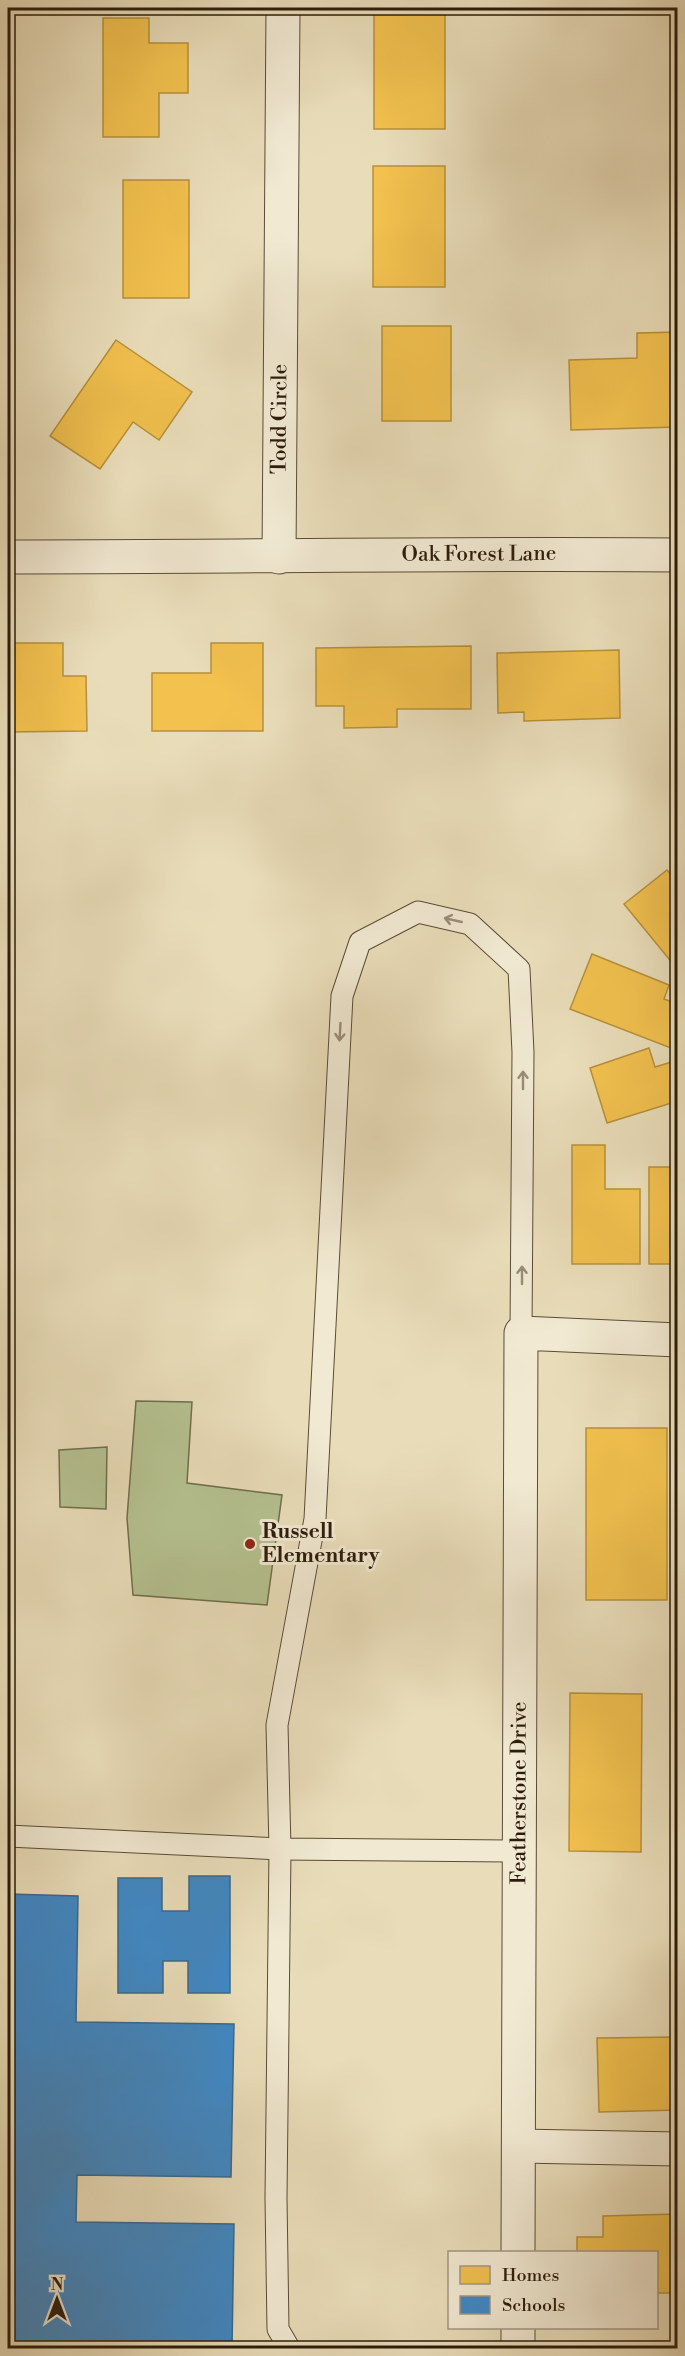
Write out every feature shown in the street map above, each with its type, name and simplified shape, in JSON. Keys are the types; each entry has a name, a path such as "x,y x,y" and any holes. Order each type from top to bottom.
{"street":[{"name":"Todd Circle","path":"279,557 283,8"},
{"name":"Oak Forest Lane","path":"279,557 678,555"},
{"path":"8,557 279,557"},
{"path":"521,1333 678,1340"},
{"name":"Featherstone Drive","path":"518,2251 521,1333"},
{"path":"519,2146 678,2149"},
{"path":"518,2329 518,2349"}],"lane":[{"path":"289,2349 278,2329 276,2210 280,1849 277,1725 315,1519 342,996 360,942 418,912 470,924 519,969 523,1052 521,1333"},
{"path":"8,1836 280,1849 520,1851"}],"green space":[{"path":"136,1401 192,1402 187,1483 282,1495 267,1605 133,1595 127,1518"},
{"path":"107,1447 106,1509 60,1507 59,1450"}],"building: Homes":[{"path":"597,8 678,8 678,9"},
{"path":"374,11 445,11 445,129 374,129"},
{"path":"103,18 149,18 149,43 188,43 188,93 159,93 159,137 103,137"},
{"path":"373,166 445,166 445,287 373,287"},
{"path":"123,180 189,180 189,298 123,298"},
{"path":"382,326 451,326 451,421 382,421"},
{"path":"678,332 678,427 571,430 569,360 637,358 637,333"},
{"path":"116,340 192,392 159,440 133,422 100,469 50,436"},
{"path":"14,643 63,643 63,676 86,676 87,731 8,732 8,677 14,677"},
{"path":"211,643 263,643 263,731 152,731 152,673 211,673"},
{"path":"471,646 471,709 397,709 397,727 344,728 344,706 316,706 316,648"},
{"path":"619,650 620,718 524,721 524,712 498,713 497,653"},
{"path":"675,657 678,657 678,712 675,712"},
{"path":"667,870 678,883 678,970 624,904"},
{"path":"592,954 669,985 664,999 678,1004 676,1050 570,1009"},
{"path":"649,1048 655,1067 678,1060 678,1101 607,1123 590,1068"},
{"path":"572,1145 605,1145 605,1189 640,1189 640,1264 572,1264"},
{"path":"649,1167 678,1167 678,1264 649,1264"},
{"path":"586,1428 667,1428 667,1600 586,1600"},
{"path":"570,1693 642,1694 641,1852 569,1851"},
{"path":"678,2037 678,2110 599,2112 597,2038"},
{"path":"678,2214 678,2293 658,2293 658,2251 577,2251 577,2237 603,2237 603,2216"},
{"path":"667,2341 667,2348 592,2348 592,2342"}],"building: Schools":[{"path":"189,1876 230,1876 230,1993 188,1993 188,1961 163,1961 163,1993 118,1993 118,1878 162,1878 162,1911 189,1911"},
{"path":"8,1894 78,1896 76,2022 234,2024 231,2177 77,2175 76,2222 234,2224 232,2348 8,2348"}],"place":[{"name":"Russell Elementary","path":"250,1544"}]}
